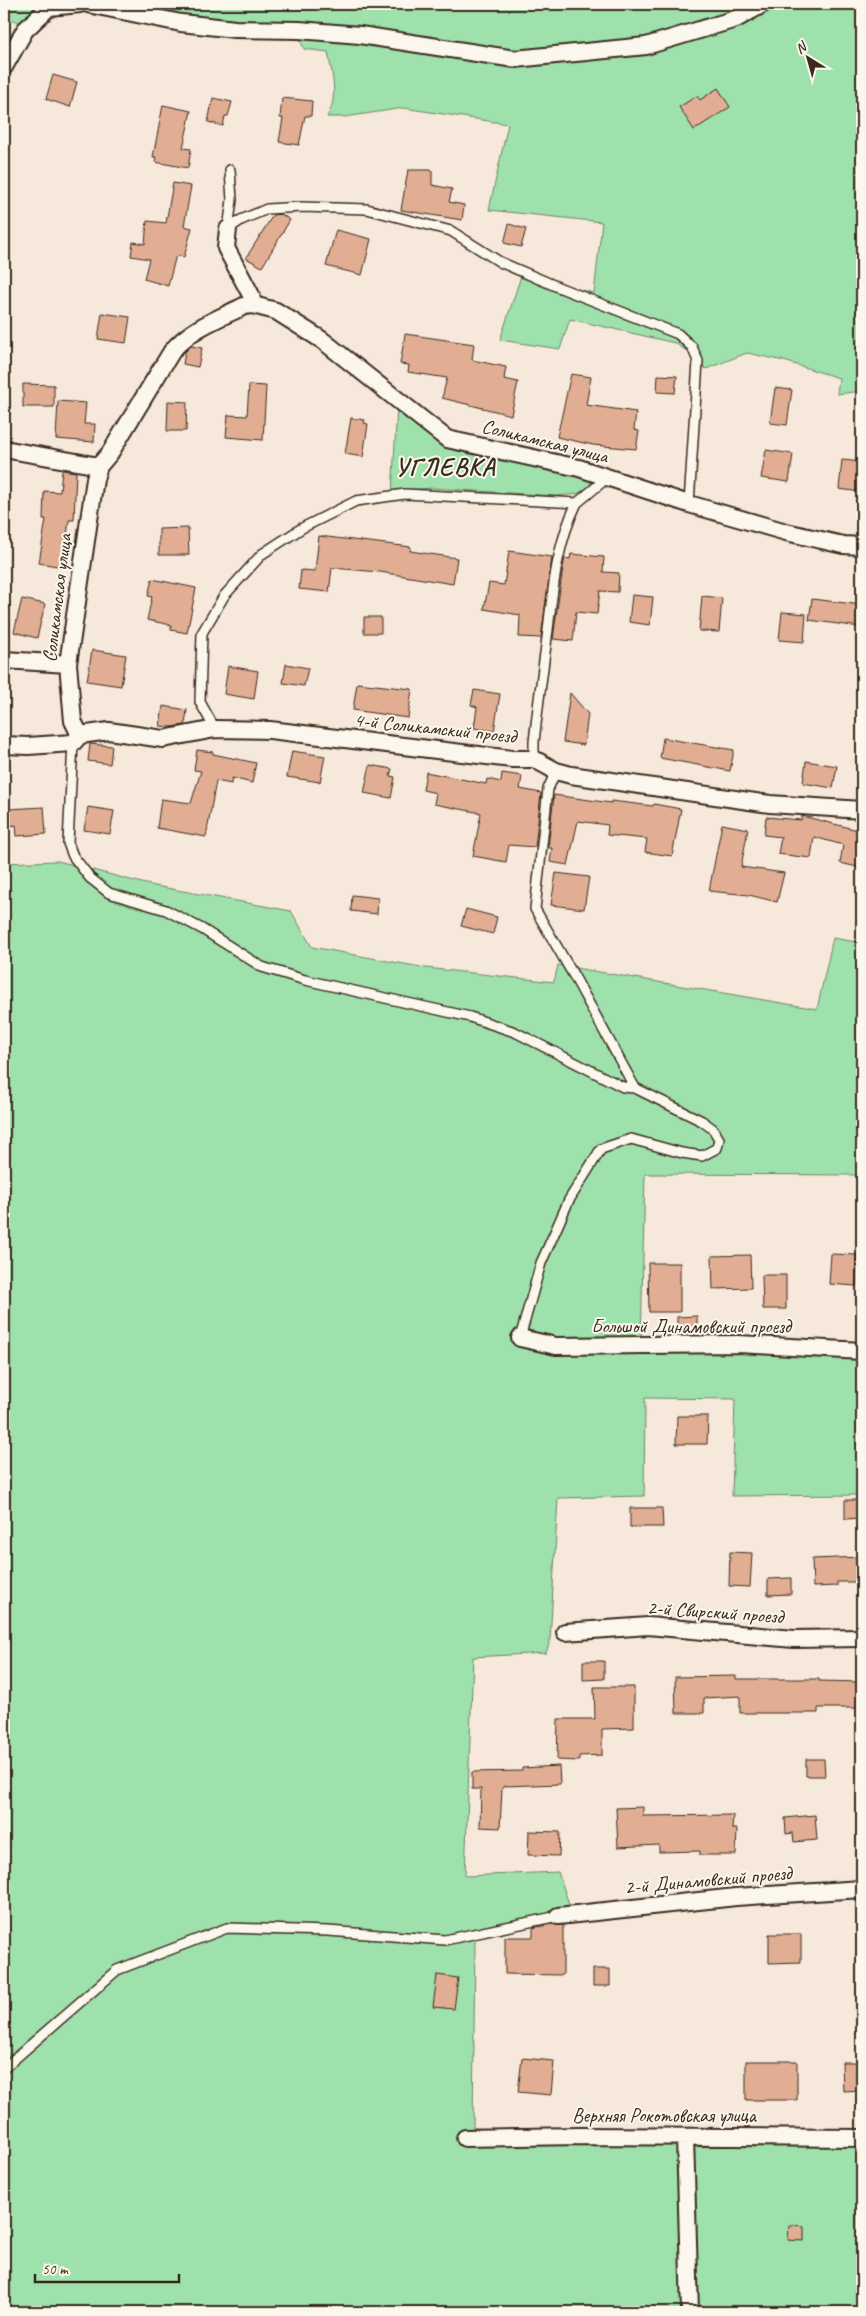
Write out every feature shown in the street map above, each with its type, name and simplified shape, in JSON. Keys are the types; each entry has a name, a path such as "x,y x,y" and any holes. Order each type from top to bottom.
{"street":[{"path":"4,67 25,30 42,6 80,4"},
{"path":"88,4 181,23 235,29 299,30 360,35 515,59 646,46 736,19 763,4"},
{"path":"228,229 226,248 251,295 253,305"},
{"name":"Соликамская улица","path":"76,739 68,664 95,479 99,466 110,453 172,351 196,329 244,306 253,305 276,312 322,340 447,439 579,468 689,504 786,532 843,545 862,546"},
{"path":"4,449 99,466"},
{"path":"4,660 68,664"},
{"name":"4-й Соликамский проезд","path":"4,745 28,746 76,739 109,731 163,739 215,729 270,730 512,759 534,759 556,771 571,776 770,804 862,810"},
{"name":"Большой Динамовский проезд","path":"520,1338 556,1346 738,1344 862,1351"},
{"name":"2-й Свирский проезд","path":"565,1632 648,1626 794,1639 862,1638"},
{"name":"2-й Динамовский проезд","path":"558,1916 736,1897 862,1889"},
{"path":"684,2137 690,2312"},
{"name":"Верхняя Рокотовская улица","path":"465,2138 862,2138"}],"lane":[{"path":"228,229 232,200 230,170"},
{"path":"228,229 241,220 267,210 302,207 366,209 451,231 500,262 558,288 678,334 692,347 698,361 689,504"},
{"path":"534,759 534,742 553,589 562,539 577,503 607,478"},
{"path":"215,729 200,702 202,633 224,596 262,554 302,528 356,501 405,494 577,503"},
{"path":"76,739 68,843 72,856 90,878 109,892 166,910 202,929 262,967 305,980 470,1017 516,1032 623,1087 634,1088 702,1121 713,1129 719,1139 717,1148 702,1156 682,1153 631,1139 601,1150 569,1200 541,1263 520,1338"},
{"path":"556,771 548,789 535,909 574,976 634,1088"},
{"path":"4,2068 117,1970 227,1928 328,1931 446,1940 558,1916"}],"green space":[{"path":"4,4 862,4 862,391 837,394 839,378 784,361 747,353 706,369 675,343 570,319 560,349 500,340 521,276 594,293 602,222 489,210 508,124 404,108 345,117 327,117 331,109 334,93 328,52 304,49 298,35 84,9 63,11 30,33 19,22 4,17"},
{"path":"397,408 445,443 591,477 590,486 577,494 556,496 432,488 404,490 392,494"},
{"path":"58,861 150,885 291,911 312,947 426,968 554,982 558,965 817,1009 833,938 862,943 862,1175 645,1174 641,1341 862,1345 862,1495 732,1496 735,1399 645,1398 644,1496 558,1498 550,1641 546,1653 473,1657 465,1876 558,1872 570,1907 563,1921 475,1937 473,2128 578,2131 862,2130 862,2312 4,2312 4,863"}],"building":[{"path":"53,75 77,82 70,107 46,99"},
{"path":"718,88 730,107 694,130 679,107 697,96 700,100"},
{"path":"213,98 232,102 228,116 225,116 223,126 208,122"},
{"path":"282,98 312,101 311,116 305,116 299,145 279,142 283,118 280,118"},
{"path":"163,105 191,111 183,148 191,149 188,168 155,162 156,157 153,157"},
{"path":"408,170 432,170 432,185 452,189 449,202 464,205 462,220 401,210"},
{"path":"173,183 191,186 184,226 192,228 184,257 176,255 168,286 144,279 149,259 131,256 133,242 145,244 147,221 166,223"},
{"path":"281,214 290,220 262,267 246,258 273,215"},
{"path":"509,224 526,229 521,247 504,243"},
{"path":"336,230 371,239 362,275 326,266"},
{"path":"102,313 130,317 126,343 98,339"},
{"path":"405,334 474,344 472,360 506,367 504,379 518,382 511,415 442,398 447,378 408,372 409,365 400,364"},
{"path":"191,346 202,348 198,367 183,364 185,352"},
{"path":"571,374 591,377 586,405 636,412 634,430 639,431 636,449 593,445 557,437"},
{"path":"658,375 677,376 675,393 657,392"},
{"path":"23,384 54,385 54,407 23,407"},
{"path":"249,385 266,386 263,440 226,437 228,415 247,416"},
{"path":"775,388 792,390 787,425 770,423"},
{"path":"58,401 86,403 84,424 95,424 94,442 56,439"},
{"path":"168,401 187,402 186,431 167,431"},
{"path":"351,418 365,420 364,423 368,424 363,457 345,454"},
{"path":"766,450 793,454 789,482 761,478"},
{"path":"842,460 862,462 861,492 839,489"},
{"path":"62,470 76,472 74,520 69,520 63,567 39,563 46,519 43,519 44,491 60,492"},
{"path":"188,528 189,555 159,555 159,529"},
{"path":"319,536 411,547 410,551 457,558 453,584 380,572 332,568 329,592 299,589 301,570 315,571"},
{"path":"509,551 552,557 541,638 519,637 520,615 484,609 489,583 504,585"},
{"path":"571,554 604,557 603,572 619,573 618,592 600,591 597,614 576,612 573,641 553,639 563,567 565,558 570,559"},
{"path":"152,579 196,588 187,633 171,630 171,625 147,620 152,597 148,596"},
{"path":"632,595 653,597 650,625 629,622"},
{"path":"702,596 722,598 719,632 699,631"},
{"path":"22,599 45,604 37,638 14,632"},
{"path":"812,599 862,605 860,627 809,620"},
{"path":"782,612 806,614 804,642 779,640"},
{"path":"364,617 381,617 381,633 364,633"},
{"path":"92,650 126,655 121,686 87,681"},
{"path":"286,664 308,668 304,686 283,683"},
{"path":"228,666 258,671 254,699 224,694"},
{"path":"357,683 412,689 408,718 353,710"},
{"path":"474,690 500,694 494,731 474,728 477,707 471,705"},
{"path":"570,693 588,714 584,745 563,742"},
{"path":"163,706 187,710 185,725 160,726"},
{"path":"663,738 734,750 730,771 660,758"},
{"path":"90,744 112,746 110,764 88,761"},
{"path":"197,750 256,763 252,783 232,778 231,784 216,781 206,837 157,828 161,799 191,803 201,771 194,770"},
{"path":"292,751 325,756 320,782 287,777"},
{"path":"806,761 837,766 833,788 803,783"},
{"path":"370,765 392,769 390,776 395,777 391,798 364,793"},
{"path":"426,772 486,784 487,779 501,782 502,773 522,776 520,789 541,793 535,847 509,845 506,862 473,856 481,813 434,804 436,793 423,790"},
{"path":"554,795 611,803 611,801 653,806 654,804 681,809 672,856 645,852 647,839 607,835 608,825 578,821 568,865 550,862 552,848 548,848"},
{"path":"44,807 46,834 17,836 16,825 10,826 8,809"},
{"path":"88,807 114,811 110,834 84,830"},
{"path":"802,816 862,831 862,868 840,863 843,845 814,837 811,858 778,854 781,837 764,835 766,817 801,820"},
{"path":"722,824 748,829 741,867 784,873 777,902 749,895 709,891"},
{"path":"556,873 589,877 584,909 551,905"},
{"path":"352,895 378,898 377,914 351,911"},
{"path":"466,909 497,917 493,934 461,926"},
{"path":"831,1254 857,1255 856,1286 829,1284"},
{"path":"750,1255 751,1288 713,1289 712,1256"},
{"path":"648,1263 680,1263 680,1312 649,1312"},
{"path":"762,1275 786,1275 786,1309 763,1309"},
{"path":"697,1316 697,1332 677,1333 677,1317"},
{"path":"677,1416 708,1416 707,1444 676,1444"},
{"path":"845,1500 862,1500 862,1518 845,1519"},
{"path":"630,1508 662,1508 663,1527 630,1527"},
{"path":"730,1552 752,1553 750,1587 729,1586"},
{"path":"862,1557 862,1582 837,1582 837,1586 813,1587 812,1559"},
{"path":"791,1578 791,1594 768,1595 768,1579"},
{"path":"583,1661 604,1661 604,1679 583,1680"},
{"path":"736,1676 736,1679 819,1679 819,1681 862,1682 862,1708 818,1708 818,1713 740,1713 740,1696 704,1698 704,1713 676,1713 675,1677"},
{"path":"594,1687 634,1687 634,1728 602,1729 602,1755 579,1756 579,1761 557,1760 558,1719 595,1719"},
{"path":"806,1759 824,1759 825,1776 806,1776"},
{"path":"559,1766 560,1784 504,1786 502,1788 500,1828 480,1827 481,1789 472,1789 472,1772 522,1771 522,1768"},
{"path":"643,1807 643,1816 733,1815 732,1829 737,1829 736,1855 700,1855 700,1851 659,1852 659,1845 618,1847 616,1808"},
{"path":"815,1815 817,1840 794,1842 793,1833 786,1834 785,1818"},
{"path":"529,1831 560,1832 559,1856 528,1855"},
{"path":"552,1924 563,1925 563,1975 505,1974 505,1937 533,1937 533,1928"},
{"path":"769,1934 801,1934 801,1962 769,1963"},
{"path":"593,1969 610,1969 610,1986 593,1986"},
{"path":"437,1975 458,1978 454,2009 433,2007"},
{"path":"522,2058 554,2061 551,2095 518,2092"},
{"path":"746,2061 797,2061 797,2100 746,2100"},
{"path":"842,2062 862,2062 862,2090 843,2091"},
{"path":"789,2225 804,2226 804,2241 788,2240"}],"district":[{"name":"УГЛЕВКА","path":"445,467"}]}
